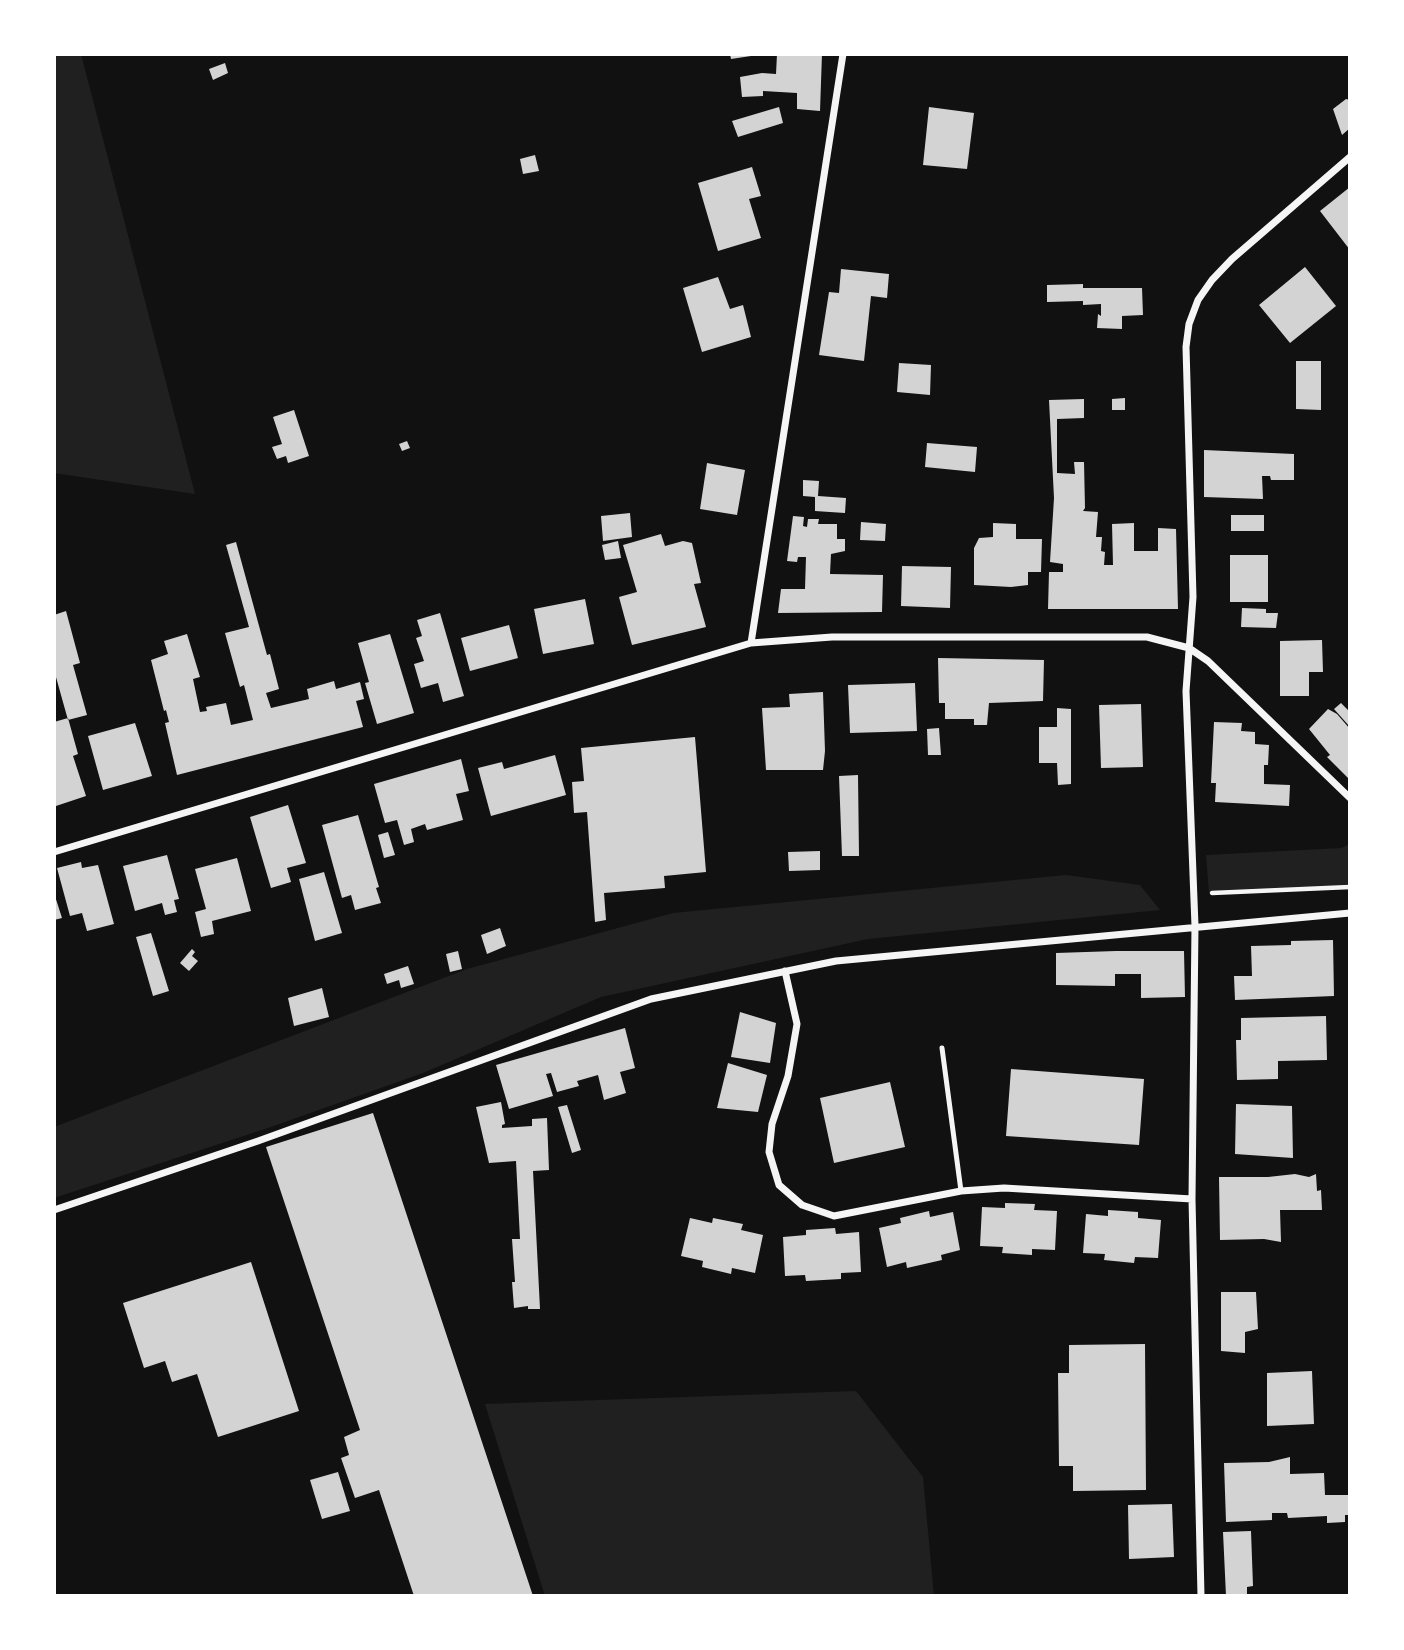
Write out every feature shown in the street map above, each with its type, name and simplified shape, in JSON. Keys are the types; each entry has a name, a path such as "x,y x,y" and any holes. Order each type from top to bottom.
{"street":[{"path":"751,643 843,54"},
{"path":"1201,1596 1192,1199 1195,926 1186,691 1193,597 1186,346 1189,324 1198,300 1212,280 1232,259 1350,157"},
{"path":"54,852 751,643 832,638 1147,637 1189,648 1227,677 1350,798"},
{"path":"54,1210 258,1141 651,999 836,961 1350,913"},
{"path":"785,971 797,1024 788,1076 772,1124 769,1152 779,1185 802,1205 834,1216 961,1191 1004,1188 1192,1199"}],"lane":[{"path":"942,1048 961,1191"}],"path":[{"path":"1194,894 1350,887"}],"shaded area":[{"path":"54,54 81,54 195,494 54,473"},
{"path":"1350,844 1350,887 1209,893 1206,855 1341,848"},
{"path":"1066,875 1140,885 1160,910 868,939 601,997 423,1073 268,1128 54,1198 54,1127 467,969 673,913"},
{"path":"856,1391 923,1477 934,1596 545,1596 485,1404"}],"building":[{"path":"730,54 751,54 751,56 731,59"},
{"path":"777,54 822,54 820,111 797,109 797,93 763,91 763,96 742,97 740,77 762,73 776,74"},
{"path":"225,63 228,73 213,80 209,69"},
{"path":"1346,99 1350,100 1350,128 1342,135 1333,109"},
{"path":"779,107 783,123 738,137 732,121"},
{"path":"929,107 974,113 967,169 923,165"},
{"path":"535,155 539,171 523,174 520,159"},
{"path":"752,167 761,196 749,199 761,238 718,251 698,183"},
{"path":"1350,187 1350,250 1320,211"},
{"path":"1305,267 1336,306 1290,343 1259,305"},
{"path":"841,269 889,274 887,298 871,296 864,361 819,355 829,292 839,293"},
{"path":"718,277 730,309 743,305 751,337 702,352 683,288"},
{"path":"1083,284 1083,288 1142,288 1143,315 1122,316 1122,329 1097,328 1101,304 1083,305 1083,301 1047,302 1047,285"},
{"path":"1296,361 1321,361 1321,410 1296,409"},
{"path":"899,363 931,365 930,395 897,392"},
{"path":"1125,398 1125,410 1112,410 1112,399"},
{"path":"1084,399 1084,418 1057,419 1057,473 1075,474 1074,462 1084,462 1083,511 1098,512 1096,537 1102,537 1104,565 1113,565 1112,524 1134,523 1134,551 1158,551 1158,528 1176,529 1178,609 1048,609 1049,572 1063,572 1063,564 1050,562 1054,498 1049,400"},
{"path":"294,410 309,456 288,463 286,456 277,459 272,447 282,444 273,417"},
{"path":"407,441 410,448 402,451 399,444"},
{"path":"927,443 977,447 975,472 925,467"},
{"path":"1204,450 1294,454 1294,480 1271,480 1270,476 1262,476 1263,499 1204,497"},
{"path":"707,463 745,470 737,515 700,509"},
{"path":"803,480 819,481 818,496 846,498 845,513 815,511 815,497 803,496"},
{"path":"630,513 632,537 603,541 601,516"},
{"path":"1231,515 1264,515 1264,531 1231,531"},
{"path":"793,516 804,517 803,526 807,527 808,519 819,519 818,524 837,524 837,539 845,539 845,551 831,554 830,574 883,575 882,612 778,613 781,589 805,589 806,557 798,557 797,562 787,561"},
{"path":"861,522 886,524 885,541 860,540"},
{"path":"993,523 1016,524 1016,539 1042,539 1041,572 1028,572 1028,585 974,585 974,548 979,538 993,537"},
{"path":"661,534 665,546 683,541 692,543 701,583 694,584 706,627 632,645 619,597 637,592 623,545"},
{"path":"618,541 621,558 605,560 602,545"},
{"path":"236,542 279,689 266,693 271,708 309,699 307,689 334,681 336,689 360,682 364,699 356,701 363,727 177,775 165,723 169,722 151,660 168,654 164,641 187,634 200,677 193,679 200,712 207,711 206,707 226,703 231,725 253,720 244,685 240,687 225,633 249,627 226,545"},
{"path":"1230,555 1268,555 1268,602 1230,602"},
{"path":"902,566 951,567 950,608 901,606"},
{"path":"585,599 594,644 543,654 534,609"},
{"path":"1242,608 1266,609 1266,613 1278,613 1276,628 1241,627"},
{"path":"66,611 80,663 73,665 87,715 68,720 54,670 54,615"},
{"path":"440,613 464,696 443,702 438,683 421,688 414,664 424,661 416,638 422,636 417,620"},
{"path":"509,625 518,658 470,671 461,638"},
{"path":"390,634 414,713 377,724 365,683 369,682 358,643"},
{"path":"1322,640 1323,672 1309,672 1309,696 1280,696 1280,641"},
{"path":"938,658 1044,660 1043,701 989,703 987,725 974,725 974,719 945,719 945,703 939,703"},
{"path":"915,683 917,731 850,733 848,685"},
{"path":"823,692 823,770 766,770 762,708 790,707 789,694"},
{"path":"1341,703 1350,712 1350,727 1334,709"},
{"path":"1141,704 1143,767 1101,768 1099,705"},
{"path":"1057,708 1071,709 1071,784 1058,785 1057,763 1039,763 1039,727 1057,727"},
{"path":"1328,709 1337,714 1350,729 1350,780 1327,757 1330,755 1309,729"},
{"path":"68,718 78,754 73,756 86,796 56,806 54,722"},
{"path":"1214,722 1242,723 1241,731 1255,732 1255,744 1269,745 1268,765 1264,765 1264,784 1290,785 1289,806 1215,802 1216,783 1211,783"},
{"path":"135,723 152,776 103,790 88,736"},
{"path":"939,728 941,755 928,755 927,729"},
{"path":"695,737 706,872 664,876 665,888 604,893 606,920 595,922 587,812 574,813 572,782 584,781 581,748"},
{"path":"555,755 566,795 491,816 478,768 502,762 504,769"},
{"path":"461,759 469,791 456,794 463,820 427,830 425,824 411,829 414,842 404,845 397,820 385,823 374,784"},
{"path":"858,775 859,856 842,856 839,776"},
{"path":"288,805 306,863 287,868 291,882 271,888 250,817"},
{"path":"358,815 379,887 376,888 381,903 355,910 351,895 342,898 322,825"},
{"path":"388,832 395,855 384,858 378,835"},
{"path":"820,851 820,870 789,871 788,852"},
{"path":"167,855 179,899 174,900 177,912 165,915 162,903 135,911 123,866"},
{"path":"237,858 251,911 212,921 214,934 201,937 195,912 206,909 195,869"},
{"path":"81,862 82,868 98,865 114,924 87,931 82,913 70,916 57,868"},
{"path":"324,872 342,933 315,941 299,879"},
{"path":"54,893 62,918 54,920"},
{"path":"500,928 506,946 487,954 481,935"},
{"path":"151,933 169,991 153,996 136,937"},
{"path":"1333,940 1334,996 1235,1000 1234,976 1252,976 1251,946"},
{"path":"192,949 195,952 192,956 198,961 189,971 180,963"},
{"path":"458,951 462,969 450,972 446,954"},
{"path":"1184,951 1185,997 1141,998 1141,974 1115,974 1115,986 1056,985 1056,953"},
{"path":"408,966 414,984 401,988 399,980 387,984 384,974"},
{"path":"322,988 329,1017 294,1026 288,998"},
{"path":"740,1012 776,1023 770,1063 731,1057"},
{"path":"1326,1016 1327,1060 1278,1061 1278,1079 1237,1080 1236,1040 1241,1040 1241,1018"},
{"path":"625,1028 635,1068 620,1072 626,1093 604,1100 598,1075 577,1081 579,1086 557,1092 551,1073 546,1074 553,1096 509,1109 496,1065"},
{"path":"728,1063 767,1075 758,1112 717,1108"},
{"path":"1011,1069 1144,1079 1139,1145 1006,1136"},
{"path":"890,1082 905,1147 834,1163 820,1098"},
{"path":"501,1102 505,1124 502,1128 532,1126 532,1119 547,1118 549,1170 533,1171 540,1309 528,1309 528,1306 514,1308 512,1239 520,1239 516,1161 489,1163 476,1107"},
{"path":"1236,1104 1292,1106 1293,1158 1235,1154"},
{"path":"567,1105 581,1150 572,1153 558,1107"},
{"path":"373,1113 533,1596 414,1596 379,1490 355,1498 341,1458 349,1455 344,1437 360,1430 266,1147"},
{"path":"1295,1174 1309,1177 1316,1174 1317,1191 1321,1190 1322,1210 1280,1210 1281,1242 1264,1239 1220,1240 1219,1177"},
{"path":"1005,1203 1035,1204 1034,1210 1057,1211 1055,1250 1032,1249 1032,1255 1002,1253 1003,1247 980,1246 982,1207 1005,1208"},
{"path":"1108,1210 1138,1212 1138,1218 1161,1220 1158,1258 1135,1257 1134,1263 1104,1260 1105,1254 1083,1253 1086,1214 1108,1216"},
{"path":"929,1211 930,1217 953,1212 960,1250 941,1255 942,1260 907,1268 906,1262 887,1267 879,1228 901,1223 900,1218"},
{"path":"690,1218 712,1223 713,1218 743,1224 741,1230 763,1235 755,1273 732,1268 731,1274 702,1267 703,1261 681,1256"},
{"path":"835,1228 836,1234 859,1232 861,1272 841,1273 841,1279 806,1281 805,1275 785,1276 783,1237 806,1235 806,1230"},
{"path":"251,1262 299,1411 218,1437 197,1374 172,1382 165,1361 144,1368 123,1303"},
{"path":"1221,1292 1256,1292 1258,1329 1245,1332 1245,1353 1221,1351"},
{"path":"1145,1344 1146,1490 1073,1491 1073,1466 1059,1466 1058,1373 1069,1373 1069,1345"},
{"path":"1312,1371 1314,1424 1267,1426 1267,1373"},
{"path":"1290,1457 1290,1474 1324,1473 1325,1495 1350,1495 1350,1515 1345,1515 1345,1522 1327,1523 1327,1516 1288,1518 1287,1513 1272,1513 1272,1520 1226,1522 1224,1463 1269,1462"},
{"path":"338,1472 350,1511 322,1519 310,1480"},
{"path":"1172,1504 1174,1557 1129,1559 1128,1505"},
{"path":"1251,1531 1253,1586 1247,1587 1247,1596 1226,1596 1223,1532"}]}
